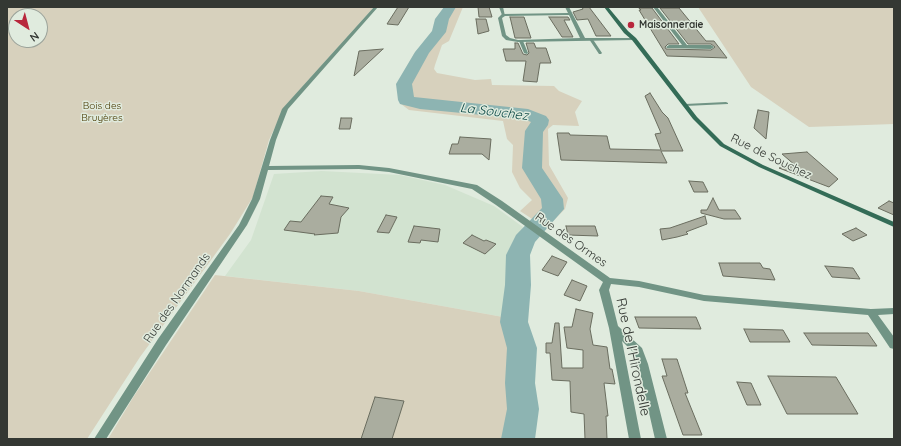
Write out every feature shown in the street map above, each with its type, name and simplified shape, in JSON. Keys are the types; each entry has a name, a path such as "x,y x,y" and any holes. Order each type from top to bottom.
{"main road":[{"name":"Rue de Souchez","path":"606,7 626,32 634,39 712,137 739,156 894,225"},
{"name":"Rue de Souchez","path":"612,7 631,32 634,39"}],"street":[{"name":"Rue des Normands","path":"100,439 162,342 243,225 256,199 273,140 286,109 376,7"},
{"path":"567,7 583,39"},
{"path":"655,7 686,47"},
{"path":"570,14 504,15 500,18 504,36 508,39 521,41 634,39"},
{"path":"669,47 710,47"},
{"name":"Rue des Ormes","path":"266,168 359,168 389,170 451,181 474,187 608,281 639,284 704,298 871,312 894,311"},
{"name":"Rue de l'Hirondelle","path":"608,281 604,290 614,328 635,439"},
{"path":"871,312 894,345"},
{"path":"614,328 638,351 643,364 661,439"}],"lane":[{"path":"501,7 504,15"},
{"path":"591,39 600,53"},
{"path":"521,41 526,53"},
{"path":"685,105 726,103"}],"shaded area":[{"path":"322,171 400,175 445,185 494,206 523,227 511,253 509,288 503,317 359,291 225,276 251,240 274,174"}],"green space":[{"name":"Bois des Bruyères","path":"7,7 374,7 285,106 269,140 253,197 230,234 140,357 87,439 7,439"},
{"path":"450,7 463,7 449,41 442,45 434,69 437,73 475,80 491,79 492,85 554,86 559,91 582,101 575,112 579,126 553,125 548,129 549,165 568,198 565,209 546,228 520,211 532,200 520,188 512,172 513,145 507,139 503,121 409,110 401,104 398,82 414,54 424,42 433,36 433,28"},
{"path":"698,7 894,7 894,124 809,127 751,87"},
{"path":"215,275 359,291 503,317 511,322 517,347 516,382 518,409 512,439 108,439 134,396"}],"building":[{"path":"398,7 409,7 398,25 387,24"},
{"path":"478,7 489,7 492,17 479,17"},
{"path":"582,7 589,7 611,36 596,36 588,19 577,20 573,12 583,9"},
{"path":"639,8 652,8 679,44 668,44 665,47 666,49 711,50 715,47 711,44 688,44 660,8 679,8 706,41 714,41 727,58 667,56"},
{"path":"510,17 524,17 531,38 515,38"},
{"path":"549,17 568,17 570,20 564,20 573,37 562,37"},
{"path":"476,19 486,19 489,31 478,34"},
{"path":"515,43 518,43 523,54 527,55 529,53 526,43 534,43 536,48 546,48 551,63 540,63 537,82 523,81 526,61 506,61 503,49 515,49"},
{"path":"383,49 354,76 359,51"},
{"path":"650,93 662,112 668,118 683,151 661,151 667,163 561,160 557,133 569,133 570,135 607,136 610,149 661,150 655,134 661,133 645,96"},
{"path":"758,110 769,112 766,139 754,128"},
{"path":"341,118 352,118 350,129 339,129"},
{"path":"460,137 491,139 489,160 482,154 449,154 452,144 458,144"},
{"path":"807,152 838,179 829,187 779,168 796,166 782,154"},
{"path":"689,181 703,182 708,192 694,192"},
{"path":"321,196 333,197 329,204 349,208 341,217 338,233 314,235 315,234 284,230 290,221 301,222"},
{"path":"713,198 719,210 735,210 741,219 724,219 701,213 701,210 707,210"},
{"path":"889,201 894,203 894,215 878,208"},
{"path":"386,215 397,217 389,233 377,232"},
{"path":"705,216 707,224 686,232 688,234 662,240 660,229 670,228"},
{"path":"414,226 440,229 438,242 421,240 420,243 408,242"},
{"path":"566,226 595,226 598,236 568,235"},
{"path":"856,228 867,235 853,241 842,234"},
{"path":"472,235 484,241 486,240 496,244 485,254 463,243"},
{"path":"552,256 567,262 558,276 542,270"},
{"path":"719,263 760,263 763,268 770,269 775,280 723,276"},
{"path":"825,266 853,268 860,279 832,277"},
{"path":"572,280 587,286 580,301 564,295"},
{"path":"576,309 593,313 590,329 593,345 607,347 610,369 612,369 615,384 604,383 608,416 606,416 607,439 585,439 584,414 571,412 570,381 552,380 550,353 546,353 546,343 552,343 555,323 559,323 562,368 583,368 583,350 567,348 564,327 572,327"},
{"path":"635,317 696,317 701,329 639,328"},
{"path":"744,329 783,330 790,342 750,342"},
{"path":"804,333 868,333 877,346 812,345"},
{"path":"662,359 677,359 688,393 685,393 702,435 683,435 662,376 667,376"},
{"path":"768,376 836,377 858,414 787,414"},
{"path":"737,382 751,383 761,405 747,405"},
{"path":"375,397 404,401 392,439 361,439"}],"waterway":[{"name":"La Souchez","path":"450,7 442,19 439,32 422,52 404,84 406,100 420,104 528,114 540,120 539,125 534,131 532,168 537,178 552,199 553,209 524,240 518,255 518,285 514,322 522,348 520,383 523,409 518,439"}],"place":[{"name":"Maisonneraie","path":"631,25"}]}
